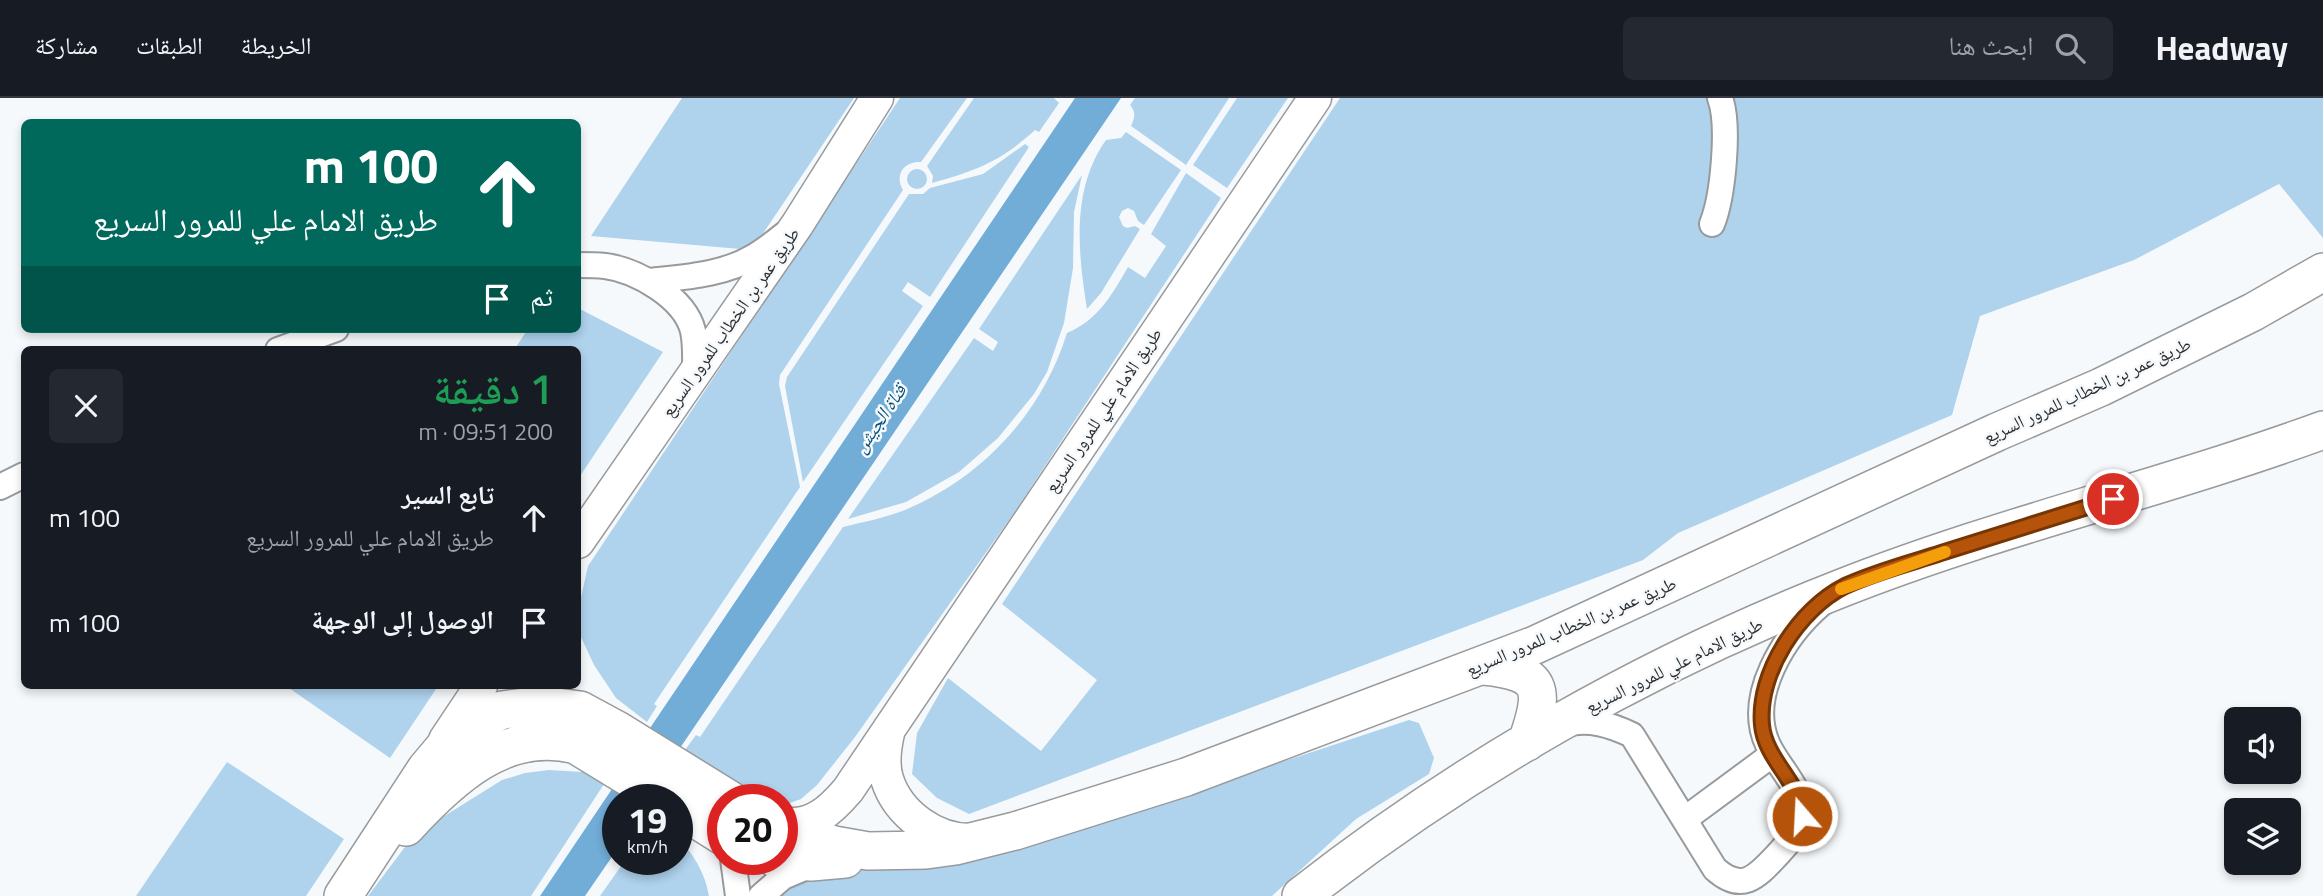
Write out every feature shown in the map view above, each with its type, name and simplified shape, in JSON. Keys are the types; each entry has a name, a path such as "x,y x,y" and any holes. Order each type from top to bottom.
{"highway":[{"name":"طريق عمر بن الخطاب للمرور السريع","path":"798,834 834,845 868,851 926,850 985,839 1047,823 1186,777 1535,646 1997,432 2101,387 2253,312 2323,272"},
{"name":"طريق الامام علي للمرور السريع","path":"1301,896 1355,853 1535,737 1621,688 1704,647 1844,587 1911,563 2323,429"},
{"path":"1484,666 1519,672 1531,680 1538,696 1535,737"},
{"path":"344,896 426,769 447,744 467,727 502,710 522,705 560,706 580,710 662,784"},
{"path":"344,896 409,823 463,774 497,752 523,742 559,740 576,745 620,744"},
{"path":"693,809 707,819"},
{"path":"798,862 926,850"}],"main road":[{"name":"طريق عمر بن الخطاب للمرور السريع","path":"581,538 797,225 877,98"},
{"name":"طريق الامام علي للمرور السريع","path":"798,823 822,816 848,790 892,721 1315,98"},
{"path":"426,769 479,689"},
{"path":"568,689 620,744"},
{"name":"طريق الامام علي للمرور السريع","path":"892,721 885,743 886,776 892,791 903,806 931,831 962,840 985,839"}],"street":[{"path":"1712,224 1719,208 1723,181 1723,119 1720,98"},
{"path":"650,281 690,276 732,266 752,258 797,225"},
{"path":"581,265 607,266 650,281 685,311 693,328 695,374"},
{"path":"289,346 325,333"},
{"path":"1535,737 1570,723 1593,722 1615,727 1632,735 1715,869 1724,877 1735,881 1746,881 1758,876 1797,832 1802,816 1800,798 1773,754 1762,727 1762,707 1772,667 1796,628 1844,587"},
{"path":"1685,819 1773,754"},
{"path":"761,896 782,877 805,867 830,861"},
{"path":"734,875 738,896"}],"shaded area":[{"path":"682,98 854,98 752,250 591,236"},
{"path":"900,98 967,98 921,162 905,166 902,170 900,184 903,190 780,375 779,384 800,487 654,704 657,706 647,722 616,698 594,665 581,637 581,598 588,566"},
{"path":"974,98 1054,98 1059,103 1039,132 1035,130 1010,150 975,169 932,183 933,176 927,166"},
{"path":"1135,98 1229,98 1186,165 1131,126 1134,115 1130,105"},
{"path":"1237,98 1288,98 1227,188 1193,165"},
{"path":"1340,98 2323,98 2323,238 2279,184 2134,260 1980,316 1952,415 1678,533 1643,560 969,814 937,798 912,774 917,733 948,678 1041,751 1097,680 1002,604"},
{"path":"1126,132 1181,170 1144,225 1138,221 1134,211 1128,208 1122,211 1119,217 1123,226 1140,229 1101,293 1087,309 1081,266 1082,200 1095,159 1106,140 1121,138"},
{"path":"1025,144 1029,147 930,297 908,282 902,291 923,306 803,482 785,386 787,377 909,194 923,194 930,188 983,174"},
{"path":"917,169 924,172 927,179 924,186 917,189 910,186 907,179 910,172"},
{"path":"1186,173 1221,198 1014,513 855,737 817,785 798,800 798,784 734,784 685,750 696,735 700,737 843,527 905,510 960,480 984,461 1006,439 1042,390 1067,333 1096,314 1128,267 1145,278 1166,246 1151,234"},
{"path":"1082,175 1074,212 1073,268 1064,323 1047,372 1034,394 998,438 959,472 906,502 848,519 974,338 993,351 998,342 979,329"},
{"path":"581,310 663,352 581,475 581,346 517,346 525,333 581,333"},
{"path":"290,689 436,689 390,758"},
{"path":"1409,720 1419,723 1434,758 1429,774 1356,819 1272,896 778,896 792,877 1194,791"},
{"path":"227,762 344,839 306,896 136,896"},
{"path":"549,770 583,772 606,781 531,896 368,896 414,835 502,780"},
{"path":"693,857 705,879 709,896 600,896 615,875 693,875"}],"water":[{"name":"قناة الجيش","path":"1075,98 1121,98 678,751 648,731"},
{"path":"602,804 602,871 585,896 540,896"}],"slow traffic":[{"path":"1841,589 1945,552"}],"route":[{"path":"1802,816 1800,798 1768,745 1762,727 1762,707 1772,667 1796,628 1844,587 2113,499"}]}
